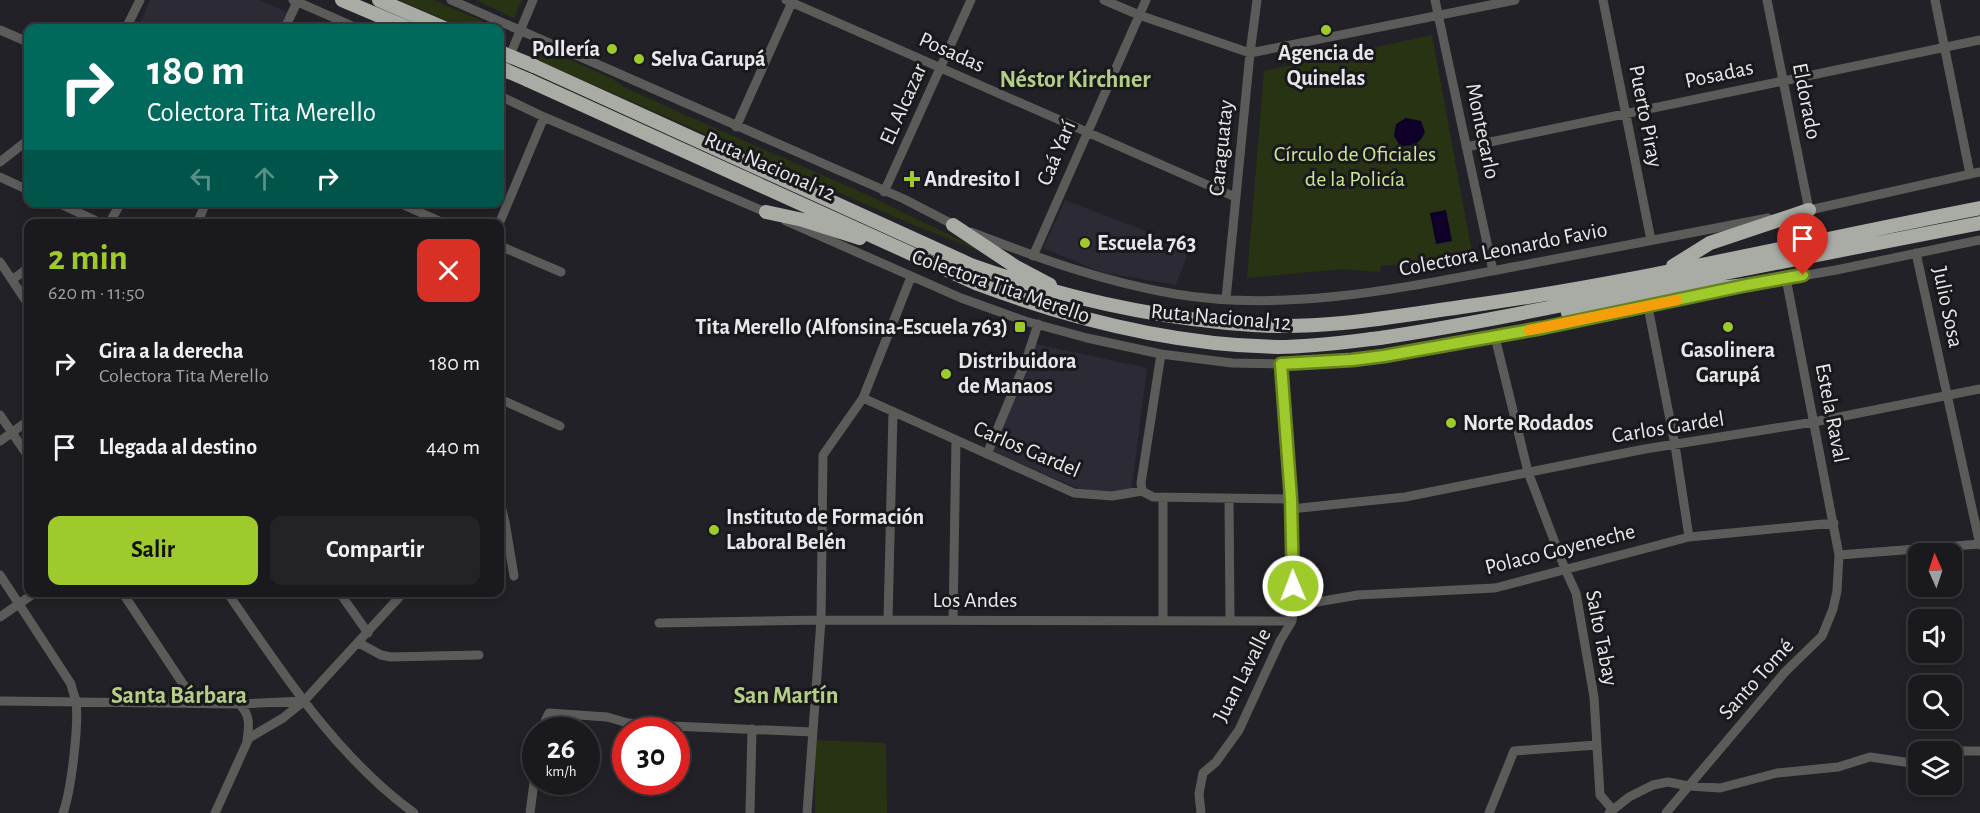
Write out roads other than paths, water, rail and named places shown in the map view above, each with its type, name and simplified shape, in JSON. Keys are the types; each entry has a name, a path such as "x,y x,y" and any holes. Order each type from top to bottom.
{"highway":[{"path":"342,0 399,24"},
{"path":"379,0 435,24"},
{"name":"Ruta Nacional 12","path":"506,50 534,66 971,266 1019,282 1074,296 1184,318 1254,325 1335,324 1536,297 1980,208"},
{"name":"Ruta Nacional 12","path":"504,70 978,284 1016,298 1119,327 1237,344 1280,347 1350,342 1480,322 1980,223"},
{"path":"1666,271 1710,243 1809,210"},
{"path":"766,212 802,220 922,258"},
{"path":"953,225 1016,267 1074,296"},
{"path":"1480,322 1531,319 1708,289 1747,285"}],"street":[{"path":"128,24 140,0"},
{"path":"451,0 884,192 953,225"},
{"path":"506,50 520,30 533,0"},
{"name":"EL Alcazar","path":"884,192 970,0"},
{"path":"1104,0 1139,15 1250,52 1515,0"},
{"name":"Caá Yarí","path":"1033,256 1146,0"},
{"name":"Caraguatay","path":"1226,299 1257,0"},
{"name":"Montecarlo","path":"1435,0 1492,271"},
{"name":"Puerto Piray","path":"1603,0 1651,240"},
{"name":"Eldorado","path":"1767,0 1809,210"},
{"path":"1935,0 1975,173"},
{"path":"286,24 295,1 348,24"},
{"path":"736,127 790,1"},
{"name":"Posadas","path":"790,1 1235,197"},
{"path":"0,30 24,40"},
{"name":"Posadas","path":"1466,147 1980,40"},
{"name":"Colectora Tita Merello","path":"504,98 961,298 1087,338 1161,354 1232,363 1281,364 1352,360 1495,337 1980,240"},
{"path":"501,219 544,117"},
{"path":"0,162 24,143"},
{"name":"Colectora Leonardo Favio","path":"953,225 1033,256 1106,280 1177,294 1226,299 1289,301 1367,294 1492,271 1809,210 1975,173"},
{"path":"0,177 24,188"},
{"path":"66,207 90,219"},
{"path":"408,207 435,219"},
{"path":"504,248 561,272"},
{"name":"Julio Sosa","path":"1916,253 1980,544"},
{"path":"0,262 24,298"},
{"path":"12,280 24,271"},
{"path":"807,813 821,620 823,455 863,398 911,277"},
{"name":"Estela Raval","path":"1786,278 1839,555"},
{"path":"1648,307 1676,445 1689,537"},
{"path":"987,454 1026,361 1038,324"},
{"name":"Salto Tabay","path":"1495,337 1528,472 1576,593 1594,697 1599,795 1611,812"},
{"path":"1142,491 1141,483 1161,354"},
{"name":"Juan Lavalle","path":"1201,813 1199,794 1203,773 1216,762 1239,730 1280,640 1292,621 1294,606 1291,504 1281,364"},
{"name":"Carlos Gardel","path":"863,398 1074,493 1112,496 1142,491 1153,497 1291,504 1405,497 1676,445 1814,423 1980,389"},
{"path":"504,401 561,426"},
{"path":"888,620 893,412"},
{"path":"0,415 24,450"},
{"path":"0,441 24,424"},
{"path":"953,620 956,440"},
{"path":"1163,497 1163,620"},
{"path":"1229,500 1230,620"},
{"path":"504,518 514,576"},
{"name":"Polaco Goyeneche","path":"1294,606 1358,595 1495,588 1689,537 1834,523"},
{"path":"1839,555 1980,544"},
{"name":"Santo Tomé","path":"1666,813 1785,672 1822,636 1833,609 1837,591 1839,555"},
{"path":"0,575 71,684 76,702 70,785 63,813"},
{"path":"0,617 29,597"},
{"path":"125,597 195,702"},
{"path":"230,597 284,676 347,752 391,796 414,813"},
{"path":"343,597 368,633"},
{"path":"247,741 283,718 304,701 400,597"},
{"name":"Los Andes","path":"659,623 821,620 1292,621"},
{"path":"359,643 381,655 391,657 479,655"},
{"path":"0,701 239,704 304,701"},
{"path":"215,813 247,741 249,717 246,710 239,704"},
{"path":"547,717 549,713 607,717 628,723 649,725 812,732"},
{"path":"750,813 752,729"},
{"path":"1489,813 1514,751 1597,745"},
{"path":"1962,751 1980,751"},
{"path":"1611,812 1629,796 1653,784 1668,782 1720,788 1777,773 1838,767 1870,757 1908,763"},
{"path":"530,813 532,795"}],"place":[{"name":"Agencia de Quinelas","path":"1326,30"},
{"name":"Pollería","path":"612,49"},
{"name":"Selva Garupá","path":"639,59"},
{"name":"Andresito I","path":"912,179"},
{"name":"Escuela 763","path":"1085,243"},
{"name":"Tita Merello (Alfonsina-Escuela 763)","path":"1020,327"},
{"name":"Gasolinera Garupá","path":"1728,327"},
{"name":"Distribuidora de Manaos","path":"946,374"},
{"name":"Norte Rodados","path":"1451,423"},
{"name":"Instituto de Formación Laboral Belén","path":"714,530"}],"district":[{"name":"Néstor Kirchner","path":"1075,80"},
{"name":"Santa Bárbara","path":"179,696"},
{"name":"San Martín","path":"786,696"}],"park label":[{"name":"Círculo de Oficiales de la Policía","path":"1355,166"}]}
